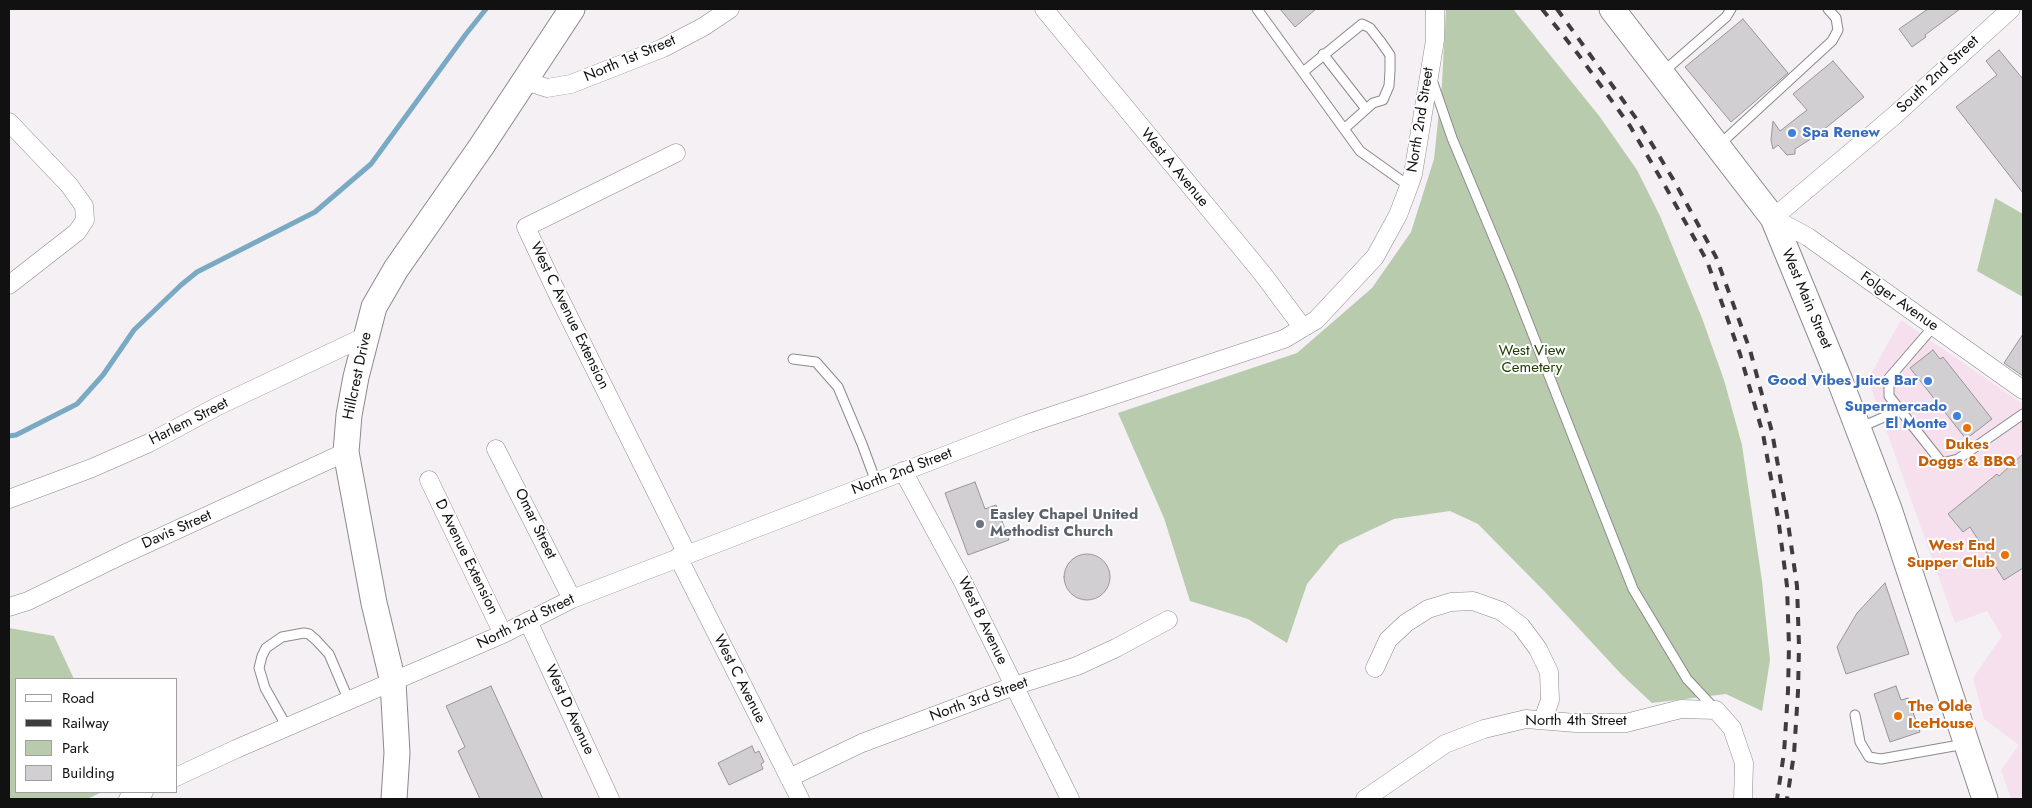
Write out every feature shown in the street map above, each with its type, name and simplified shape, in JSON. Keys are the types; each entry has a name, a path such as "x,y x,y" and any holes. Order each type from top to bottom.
{"main road":[{"name":"Hillcrest Drive","path":"394,799 397,753 393,682 374,603 346,452 349,415 366,336 374,307 396,269 572,9"},
{"name":"West Main Street","path":"1612,9 1773,218 1889,509 1985,799"}],"street":[{"name":"North 1st Street","path":"525,81 547,88 571,84 663,48 730,9"},
{"name":"West A Avenue","path":"1044,9 1262,273 1303,328"},
{"name":"North 2nd Street","path":"178,776 503,634 572,599 1027,424 1284,339 1303,328 1316,320 1375,258 1398,215 1414,174 1434,40 1435,9"},
{"name":"South 2nd Street","path":"1773,218 1895,115 2011,9"},
{"path":"9,122 68,185 84,206 85,220 77,232 9,285"},
{"name":"West C Avenue Extension","path":"676,153 526,227 683,556"},
{"name":"Folger Avenue","path":"1773,218 1808,238 2023,390"},
{"name":"Harlem Street","path":"9,498 92,468 149,443 218,406 366,336"},
{"name":"Omar Street","path":"496,450 516,484 572,599"},
{"name":"Davis Street","path":"9,607 28,601 122,555 346,452"},
{"name":"West B Avenue","path":"903,471 962,580 1070,799"},
{"name":"D Avenue Extension","path":"429,480 503,634"},
{"name":"West C Avenue","path":"683,556 800,799"},
{"path":"1375,668 1388,640 1406,623 1428,610 1451,602 1473,601 1501,611 1521,626 1538,649 1549,672 1550,700 1544,720"},
{"name":"North 3rd Street","path":"789,778 862,743 1014,686 1077,666 1116,648 1168,620"},
{"name":"West D Avenue","path":"528,621 610,799"},
{"name":"North 4th Street","path":"1365,799 1445,744 1484,729 1526,718 1576,723 1626,722 1681,709 1716,710"},
{"path":"1716,710 1732,728 1744,763 1743,799"},
{"path":"128,799 142,793"}],"lane":[{"path":"1257,9 1360,151 1409,186"},
{"path":"1661,73 1726,17 1731,9"},
{"path":"1717,147 1832,41 1838,30 1836,18 1828,9"},
{"path":"1303,72 1362,24 1370,28 1381,42 1390,55 1389,86 1383,100 1373,103 1344,129"},
{"path":"1324,54 1366,109"},
{"path":"1429,71 1452,138 1512,279 1633,590 1687,679 1716,710"},
{"path":"1934,326 1889,378 1889,396 1942,463 1958,458 2023,414"},
{"path":"792,359 816,362 838,387 876,482"},
{"path":"1858,429 1900,410"},
{"path":"287,727 265,688 260,668 262,656 266,648 282,637 304,633 309,634 316,640 329,654 349,701"},
{"path":"1855,715 1860,742 1869,757 1881,759 1968,743"}],"shaded area":[{"path":"1901,320 2023,404 2023,799 2011,799 2001,770 2019,745 1984,719 1973,678 2002,636 1987,611 1955,623 1868,379"}],"green space":[{"name":"West View Cemetery","path":"1446,9 1513,9 1600,117 1637,170 1660,216 1702,318 1724,380 1742,445 1762,581 1770,660 1762,711 1726,694 1652,703 1622,675 1545,592 1478,524 1450,511 1394,519 1339,545 1307,584 1287,643 1248,619 1190,601 1164,518 1118,413 1297,353 1372,288 1411,232 1434,159 1442,83"},
{"path":"1995,198 2023,214 2023,297 1977,271"},
{"path":"9,628 54,636 74,678 15,678 15,793 100,793 87,799 9,799"}],"building":[{"path":"1280,9 1316,9 1295,27"},
{"path":"1928,9 1960,9 1912,47 1899,29"},
{"path":"1743,19 1788,73 1731,122 1685,67"},
{"path":"1999,50 2023,79 2023,193 1956,107 1997,75 1986,61"},
{"path":"1833,61 1864,97 1817,135 1795,149 1795,154 1787,155 1778,145 1773,149 1771,140 1773,121 1780,131 1807,110 1793,94"},
{"path":"2023,334 2023,376 2004,363"},
{"path":"1933,350 1940,359 1943,357 1992,419 1966,439 1910,368"},
{"path":"2023,454 2023,568 2004,580 1970,527 1963,532 1948,514 1997,474 1999,476"},
{"name":"Easley Chapel United Methodist Church","path":"975,482 985,509 996,505 1009,540 968,555 945,493"},
{"path":"1087,554 1100,558 1106,564 1110,577 1106,590 1100,596 1087,600 1074,596 1068,590 1064,577 1068,564 1074,558"},
{"path":"1885,583 1909,654 1846,674 1837,647 1857,613"},
{"path":"491,686 543,799 480,799 458,751 465,747 446,706"},
{"name":"The Olde IceHouse","path":"1896,686 1901,700 1908,698 1920,732 1890,742 1874,694"},
{"path":"752,746 755,753 759,751 764,762 761,764 763,769 729,785 718,763"}],"waterway":[{"path":"9,436 16,435 77,404 103,375 134,330 197,272 315,212 371,164 486,9"}],"railway":[{"path":"1542,9 1578,54 1630,126 1664,184 1707,261 1740,354 1763,434 1778,517 1787,586 1788,691 1784,753 1777,799"},
{"path":"1557,9 1638,121 1673,179 1716,257 1750,350 1772,432 1797,586 1798,692 1794,754 1787,799"}],"place":[{"name":"Spa Renew","path":"1792,133"},
{"name":"Good Vibes Juice Bar","path":"1928,381"},
{"name":"Supermercado El Monte","path":"1957,416"},
{"name":"Dukes Doggs & BBQ","path":"1967,428"},
{"name":"Easley Chapel United Methodist Church","path":"980,524"},
{"name":"West End Supper Club","path":"2005,555"},
{"name":"The Olde IceHouse","path":"1898,716"}]}
